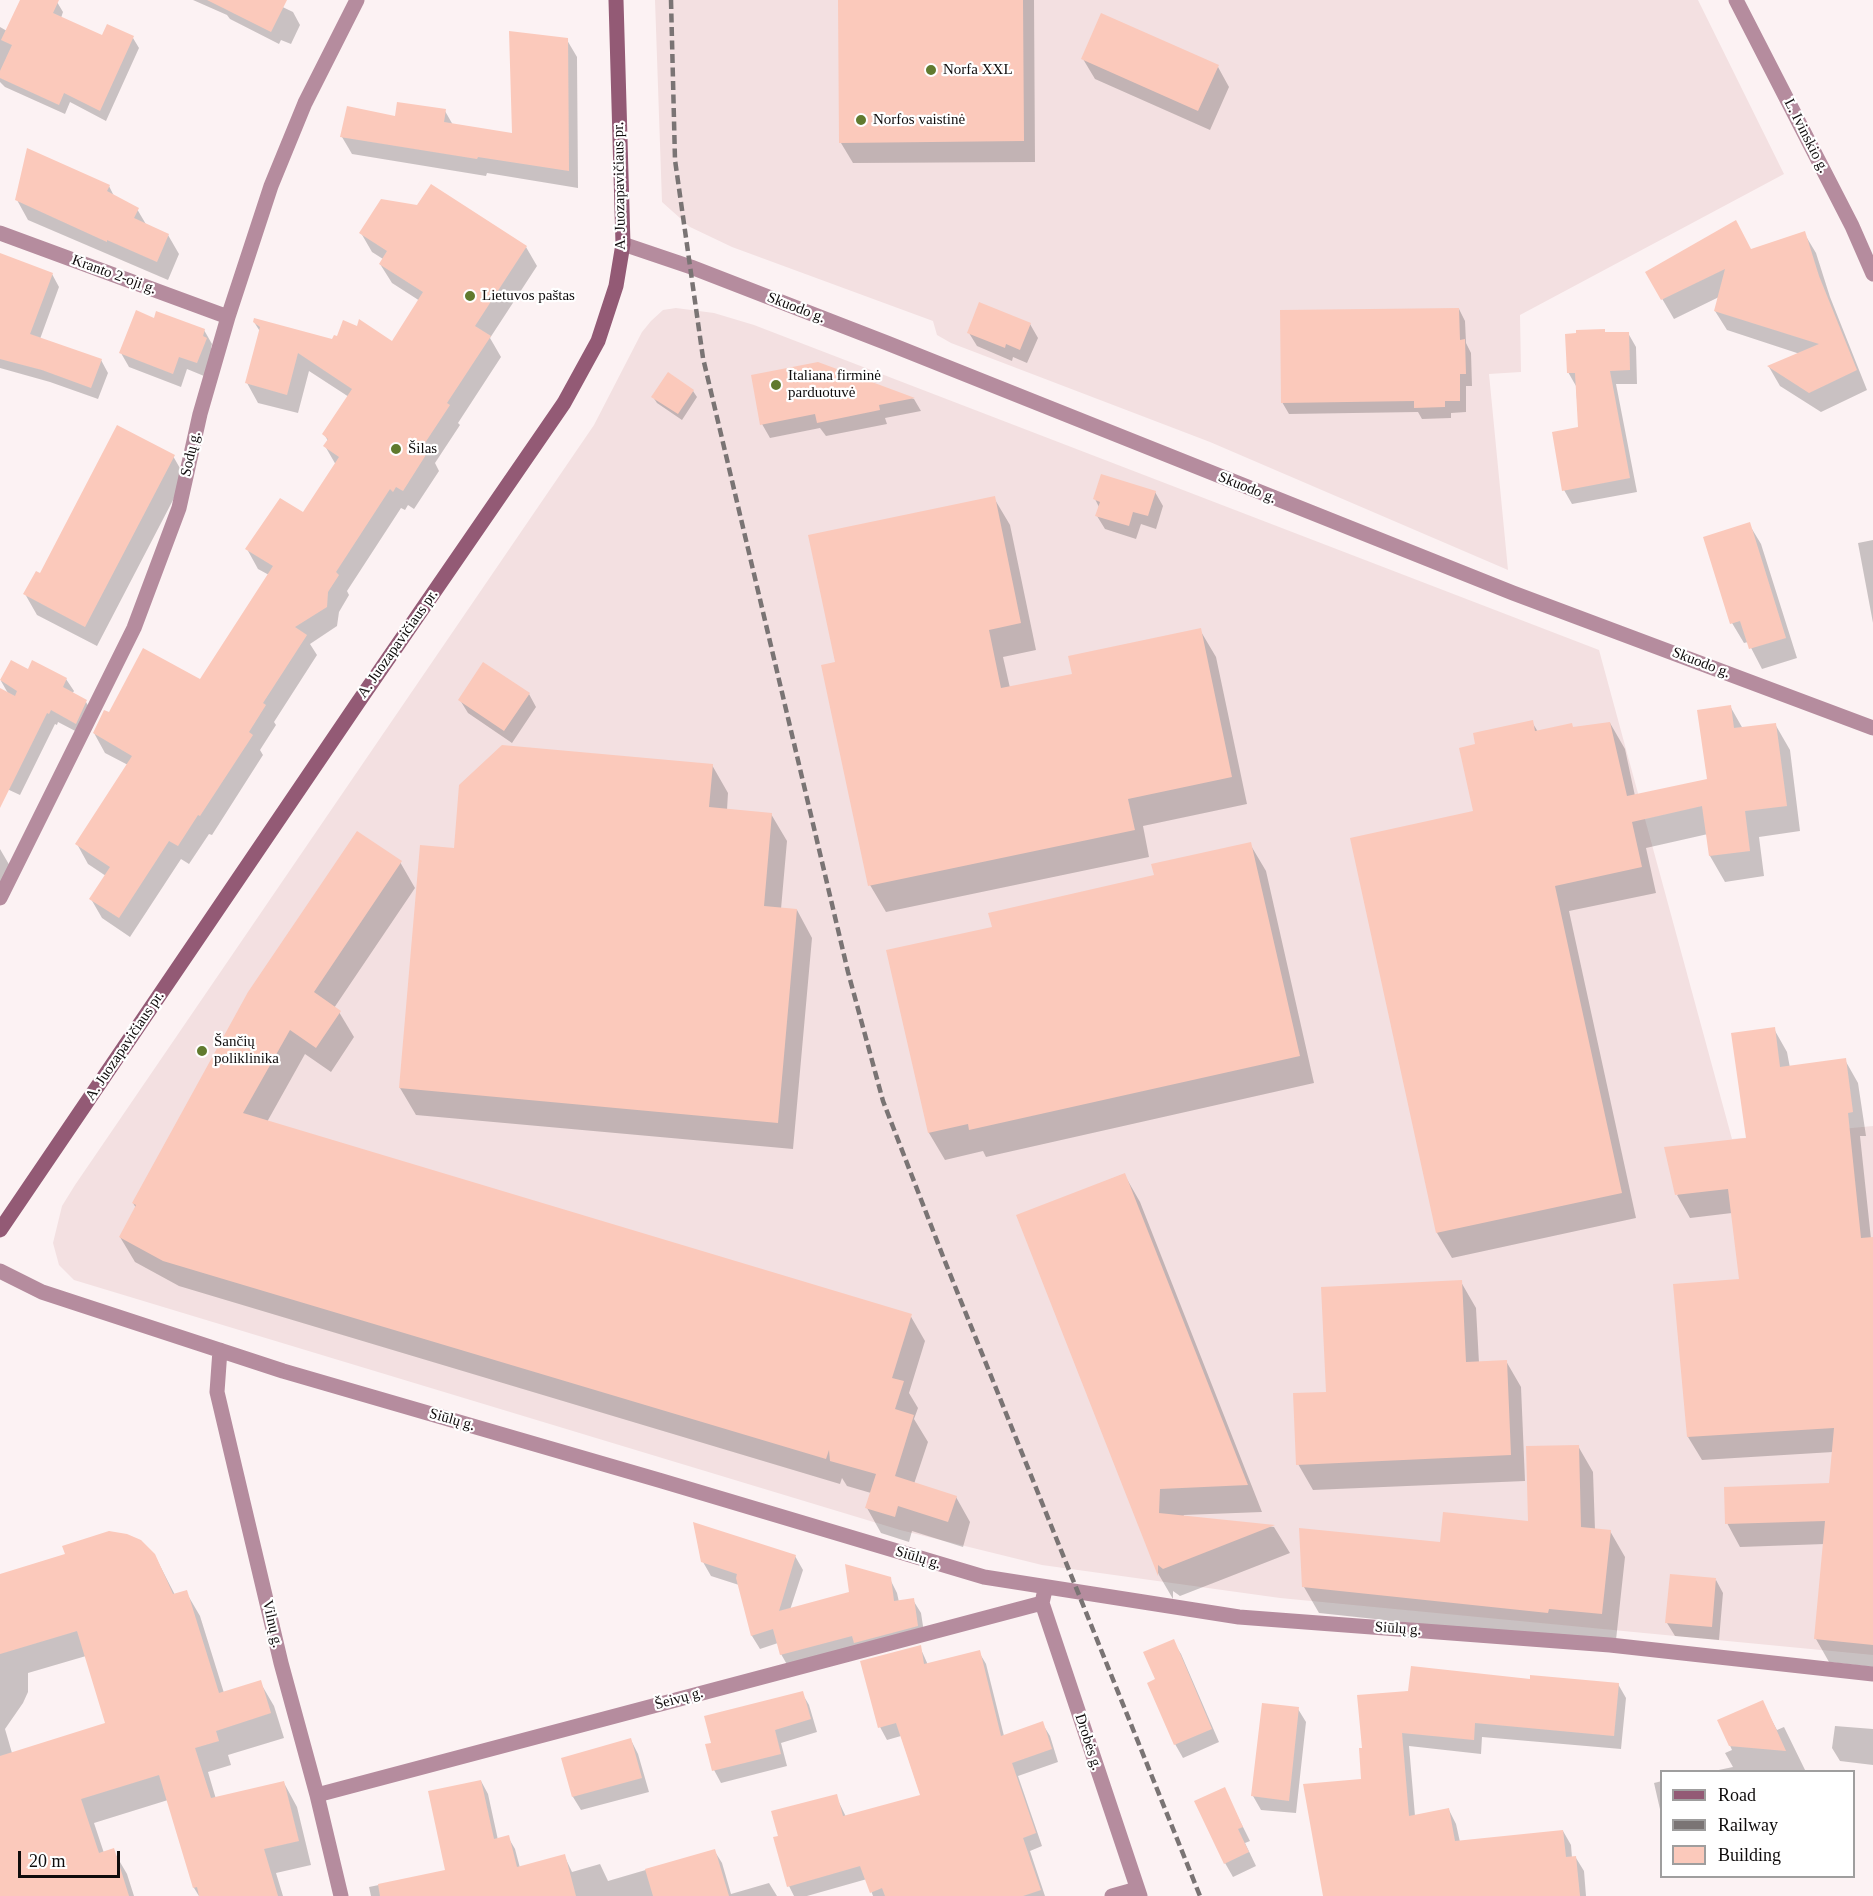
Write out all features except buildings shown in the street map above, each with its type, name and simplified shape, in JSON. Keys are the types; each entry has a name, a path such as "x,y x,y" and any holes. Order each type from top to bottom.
{"main road":[{"name":"A. Juozapavičiaus pr.","path":"0,1230 564,403 598,341 616,286 623,244 616,0"}],"street":[{"name":"Sodų g.","path":"0,898 134,628 179,508 200,414 228,316 274,176 305,103 357,0"},
{"name":"L. Ivinskio g.","path":"1736,0 1852,226 1873,274"},
{"name":"Kranto 2-oji g.","path":"0,233 228,316"},
{"name":"Skuodo g.","path":"623,244 691,267 876,339 1503,589 1873,728"},
{"name":"Siūlų g.","path":"0,1271 42,1292 283,1371 984,1577 1239,1617 1610,1645 1873,1674"},
{"name":"Vilnų g.","path":"220,1350 217,1392 281,1663 341,1896"},
{"path":"1042,1603 1046,1588"},
{"name":"Šeivų g.","path":"316,1795 1042,1603"},
{"name":"Drobės g.","path":"1042,1603 1138,1892"},
{"path":"1112,1896 1138,1892"}],"shaded area":[{"path":"655,0 1698,0 1784,174 1520,315 1521,372 1489,374 1508,570 1210,442 951,343 937,335 933,321 732,247 690,227 662,202"},
{"path":"676,308 714,313 754,325 1599,650 1732,1139 1873,1126 1873,1655 1280,1598 1042,1565 900,1530 74,1280 59,1265 53,1243 62,1206 75,1185 594,425 642,332 663,310"}],"railway":[{"path":"671,0 675,160 703,358 848,972 883,1101 944,1259 1200,1896"}],"place":[{"name":"Norfa XXL","path":"931,70"},
{"name":"Norfos vaistinė","path":"861,120"},
{"name":"Lietuvos paštas","path":"470,296"},
{"name":"Italiana firminė parduotuvė","path":"776,385"},
{"name":"Šilas","path":"396,449"},
{"name":"Šančių poliklinika","path":"202,1051"}]}
